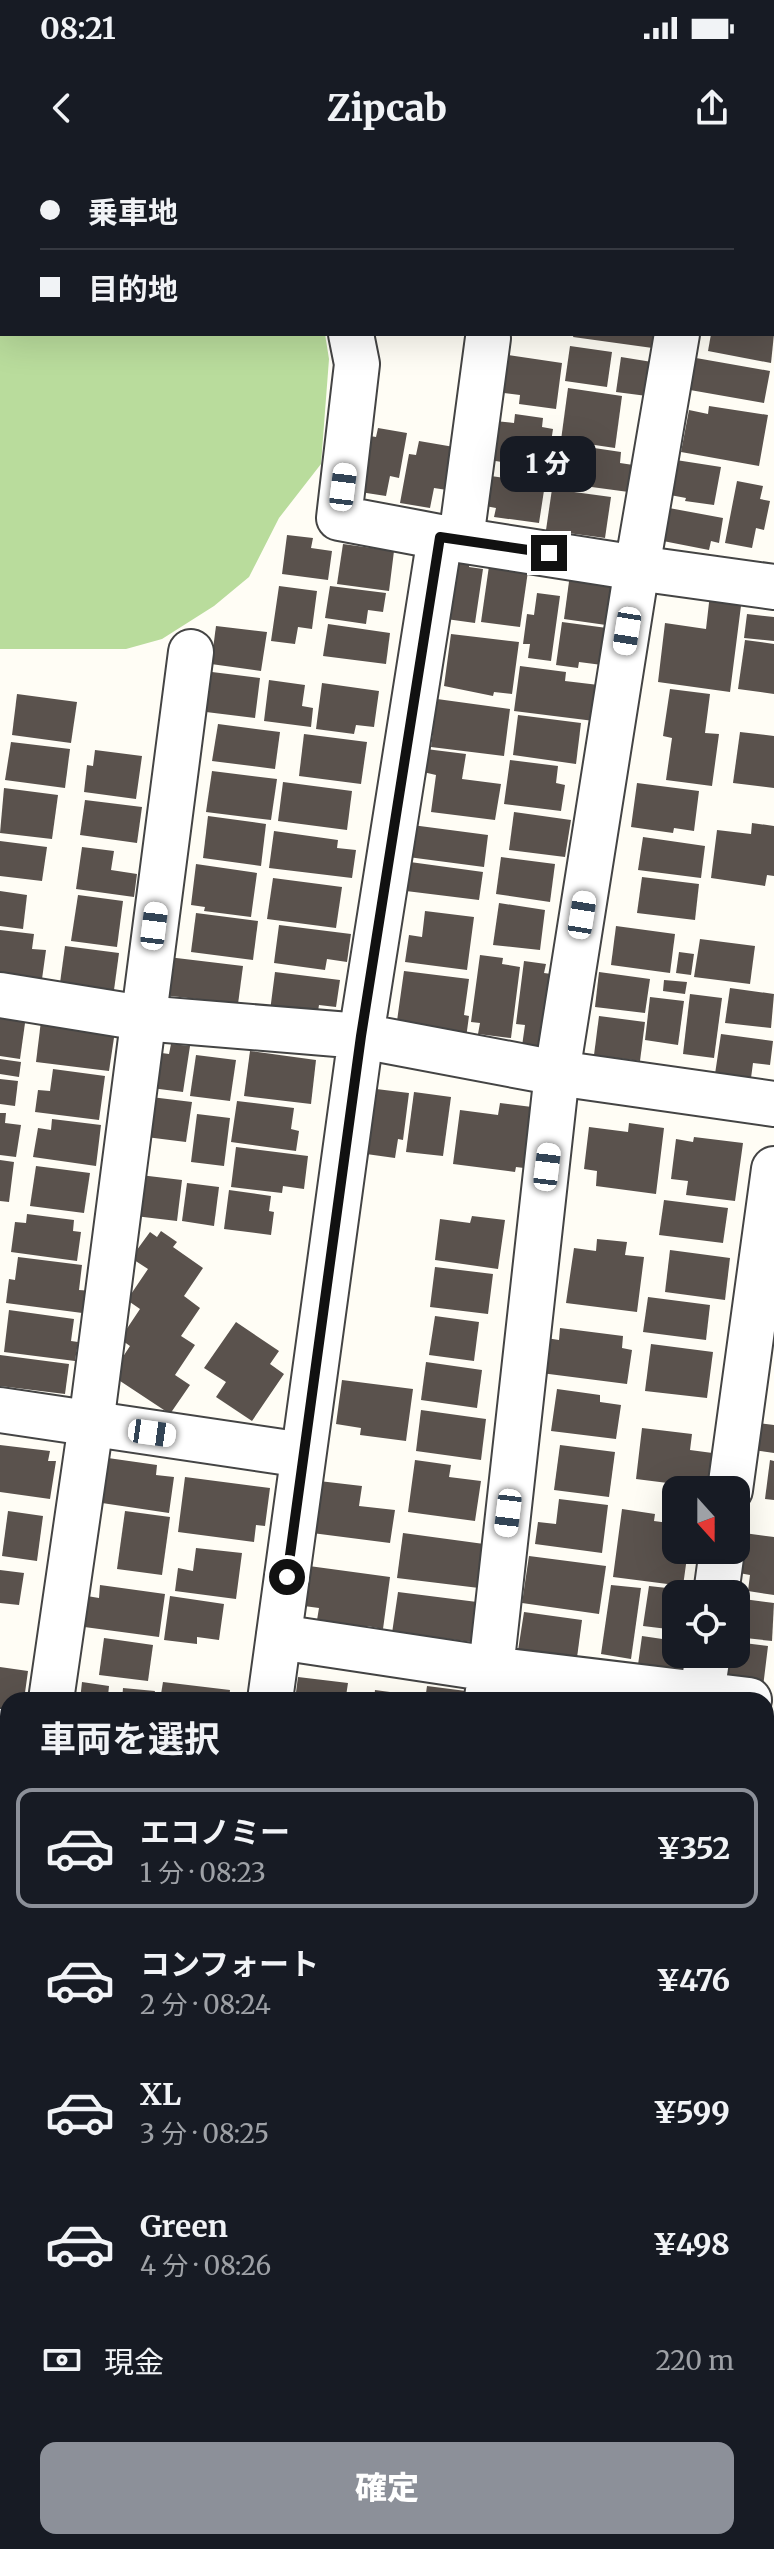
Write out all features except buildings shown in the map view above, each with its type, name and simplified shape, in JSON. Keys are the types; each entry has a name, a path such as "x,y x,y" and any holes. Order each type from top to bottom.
{"street":[{"path":"351,336 357,364 339,518 637,568 774,587"},
{"path":"489,1685 557,1073 677,336"},
{"path":"271,1692 361,1036 488,338"},
{"path":"52,1692 91,1424 191,652"},
{"path":"0,995 142,1018 361,1036 557,1073 774,1104"},
{"path":"732,1476 774,1169"},
{"path":"0,1410 303,1455"},
{"path":"279,1637 489,1685 704,1683 728,1692"}],"green space":[{"path":"0,336 325,336 329,359 321,464 279,518 249,577 214,606 162,639 126,649 0,649"}],"route":[{"path":"287,1577 361,1036 440,537 549,553"}]}
